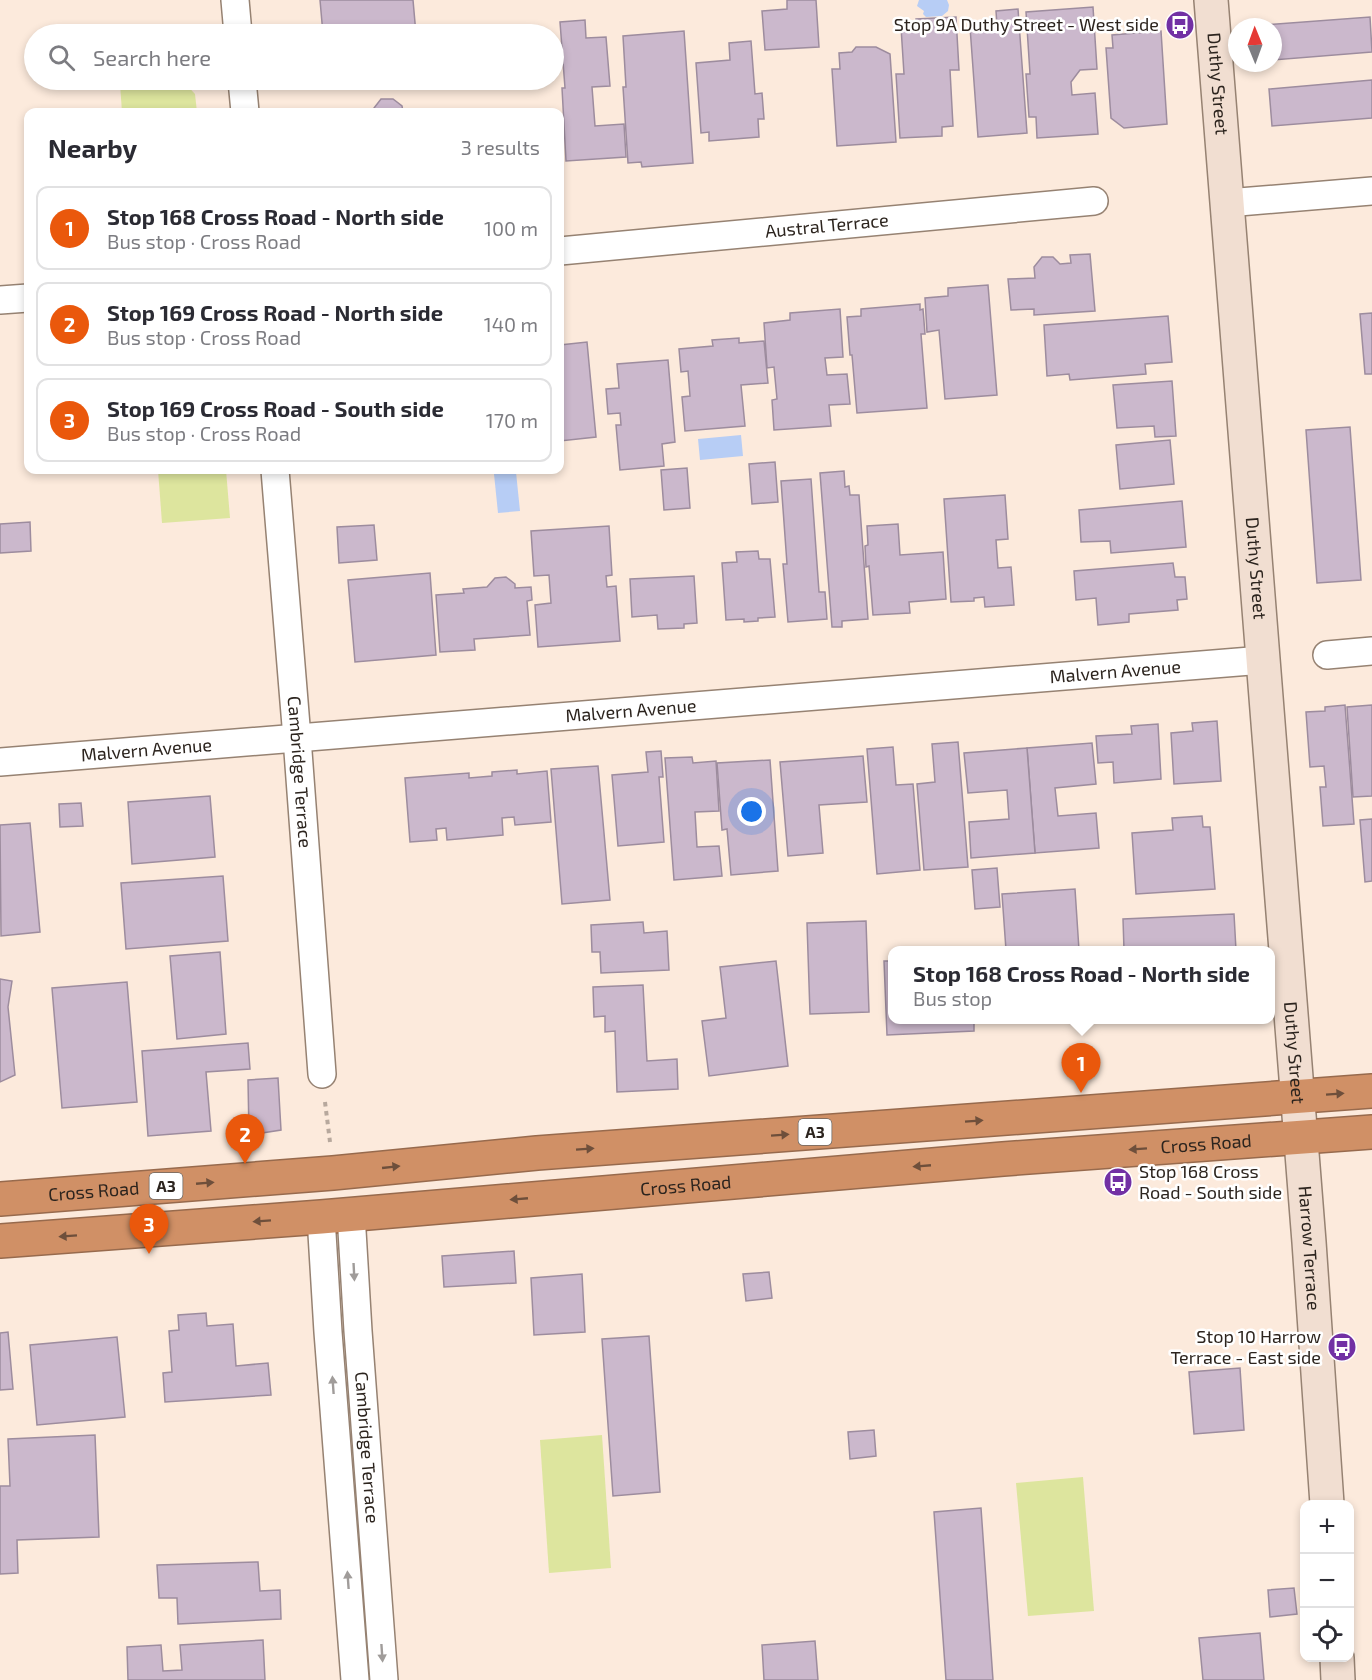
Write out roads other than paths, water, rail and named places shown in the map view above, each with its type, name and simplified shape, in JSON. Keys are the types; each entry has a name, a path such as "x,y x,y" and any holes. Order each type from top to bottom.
{"highway":[{"name":"Cross Road","path":"0,1199 333,1173 537,1153 1372,1091"},
{"name":"Cross Road","path":"0,1241 991,1160 1372,1132"},
{"path":"333,1173 336,1215"}],"street":[{"path":"235,0 237,24"},
{"name":"Duthy Street","path":"1210,0 1301,1137"},
{"path":"243,90 245,108"},
{"path":"1227,203 1372,191"},
{"name":"Austral Terrace","path":"564,251 1094,201"},
{"path":"0,300 24,298"},
{"name":"Cambridge Terrace","path":"275,474 322,1074"},
{"path":"1327,655 1372,651"},
{"name":"Malvern Avenue","path":"0,762 1263,660"},
{"name":"Harrow Terrace","path":"1301,1137 1327,1500"},
{"name":"Cambridge Terrace","path":"336,1215 358,1331 384,1680"},
{"name":"Cambridge Terrace","path":"336,1215 328,1332 355,1680"},
{"path":"343,1519 372,1516"},
{"path":"350,1616 379,1614"},
{"path":"1337,1662 1338,1680"}],"water":[{"path":"919,0 947,0 948,11 942,16 926,17 923,14 924,11 917,6"},
{"path":"741,435 743,456 700,460 698,439"},
{"path":"494,474 516,474 520,511 498,513"}],"place":[{"name":"Stop 9A Duthy Street - West side","path":"1180,25"},
{"name":"Stop 168 Cross Road - North side","path":"1081,1093"},
{"name":"Stop 169 Cross Road - North side","path":"245,1164"},
{"name":"Stop 168 Cross Road - South side","path":"1118,1182"},
{"name":"Stop 169 Cross Road - South side","path":"149,1254"},
{"name":"Stop 10 Harrow Terrace - East side","path":"1342,1347"}]}
